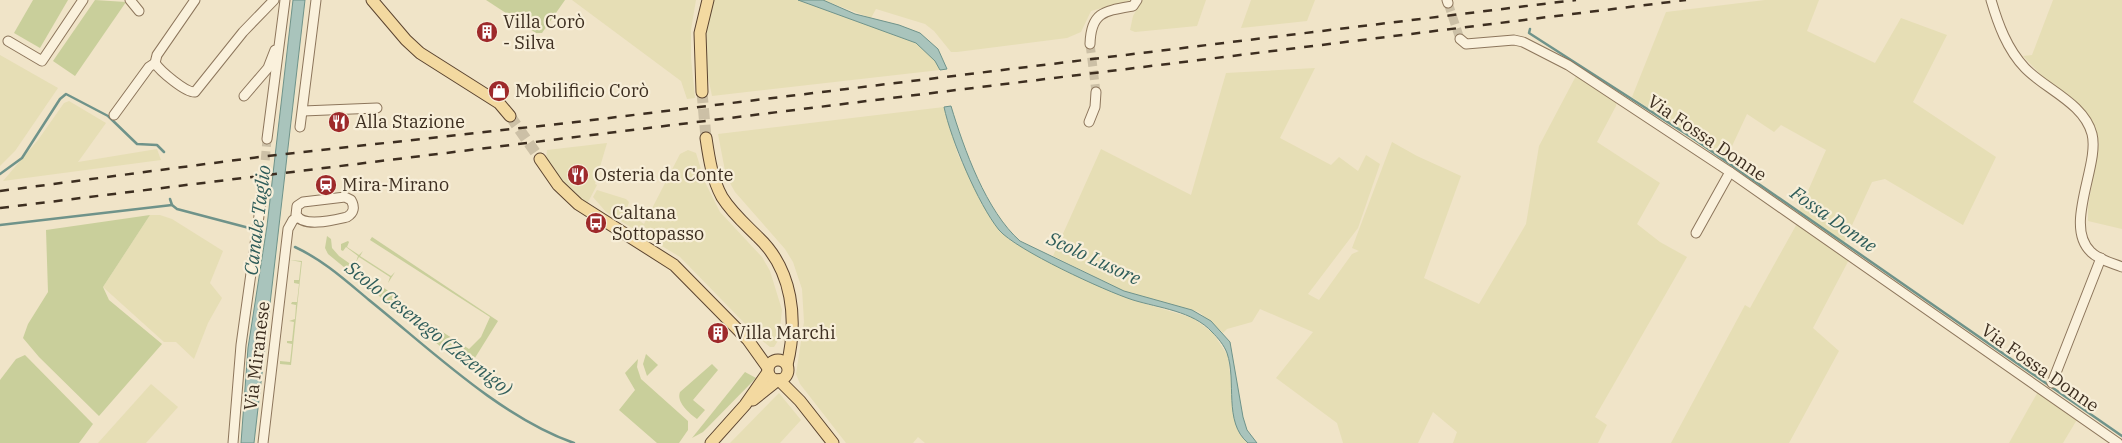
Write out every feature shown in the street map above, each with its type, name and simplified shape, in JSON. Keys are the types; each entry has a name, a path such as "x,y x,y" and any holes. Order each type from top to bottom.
{"main road":[{"path":"372,0 413,47 499,103 510,116"},
{"path":"702,92 700,33 708,0"},
{"path":"706,138 711,168 722,196 731,210 768,247 786,280 791,302 791,333 783,375 746,405 710,443"},
{"path":"540,160 566,194 618,231 674,265 772,365 772,378 783,375"},
{"path":"746,405 791,333"},
{"path":"772,365 783,361 783,375 800,401 833,443"}],"street":[{"path":"8,41 42,61 83,0"},
{"path":"130,0 138,12"},
{"path":"114,114 149,67 155,63 157,55 196,0"},
{"path":"155,63 160,70 188,92 195,92 243,32 274,0"},
{"path":"267,139 285,0"},
{"path":"300,127 316,0"},
{"path":"1090,44 1090,29 1098,16 1114,9 1132,6 1137,0"},
{"path":"1991,0 2000,26 2016,58 2042,83 2077,109 2088,124 2093,145 2083,198 2082,230 2086,248 2101,258 2122,267"},
{"name":"Via Fossa Donne","path":"1460,39 1466,44 1514,40 1541,49 1730,172 2049,388 2118,443"},
{"path":"244,96 265,72 276,46 279,45"},
{"path":"1089,122 1095,107 1096,92"},
{"path":"303,111 377,108"},
{"path":"1696,233 1730,172"},
{"path":"233,443 242,345 263,187"},
{"name":"Via Miranese","path":"345,197 351,200 354,207 350,216 344,218 307,222 298,217 297,206 306,201 345,197"},
{"name":"Via Miranese","path":"263,443 288,229 293,220 298,217"},
{"path":"2049,388 2101,258"}],"shaded area":[{"path":"572,0 696,0 691,30 691,58 695,98 687,99 681,81"},
{"path":"711,0 798,0 916,43 935,61 940,70 712,96 704,58 706,14"},
{"path":"823,0 1132,0 1091,11 1081,32 1067,38 951,52 934,31 925,24 876,9 871,18"},
{"path":"1142,0 1206,0 1197,26 1135,32 1130,30 1133,16"},
{"path":"1251,0 1315,0 1307,21 1241,28"},
{"path":"1765,0 1819,0 1807,31 1875,63 1901,18 1947,35 1913,102 1996,157 1963,225 1885,179 1872,182 1841,249 1851,256 1813,328 1839,351 1789,443 1671,443 1745,305 1750,308 1799,220 1796,218 1826,150 1781,125 1774,132 1747,114 1726,159 1632,97 1666,12"},
{"path":"2053,0 2122,0 2122,229 2088,221 2088,207 2099,143 2091,122 2058,93 2023,56 2032,55"},
{"path":"0,55 58,88 15,151 0,166"},
{"path":"1315,68 1280,138 1331,165 1339,157 1358,171 1366,155 1380,164 1358,228 1308,294 1319,300 1352,254 1359,251 1352,248 1392,142 1417,156 1461,176 1424,278 1479,304 1526,224 1539,146 1577,74 1617,98 1616,106 1597,142 1660,183 1637,224 1660,242 1687,257 1595,417 1607,425 1598,443 1453,443 1457,432 1433,412 1418,443 1343,443 1337,423 1276,378 1313,332 1260,309 1252,322 1227,329 1223,333 1199,312 1124,291 1053,256 1101,149 1191,195 1226,73"},
{"path":"69,101 106,123 78,162 157,149 161,160 3,181 38,140 64,103"},
{"path":"944,107 958,155 994,223 1011,241 1129,299 1193,318 1213,333 1228,356 1235,418 1240,434 1248,443 925,443 918,437 913,443 846,443 800,384 796,374 804,322 802,289 793,262 785,249 735,192 726,176 718,134"},
{"path":"607,143 595,184 597,185 587,204 572,193 558,177 546,159 547,150"},
{"path":"688,150 696,153 705,182 720,212 762,257 770,271 782,310 779,339 774,347 770,347 759,338 680,257 606,212 593,197 597,190 626,199 629,202 626,212 644,224 680,154"},
{"path":"150,215 160,215 172,219 223,251 210,283 222,298 208,323 194,359 176,342 164,342 103,287"},
{"path":"151,384 178,407 146,443 98,443"},
{"path":"2039,390 2078,418 2063,443 2009,443"},
{"path":"779,393 801,420 780,443 730,443"}],"green space":[{"path":"33,0 68,0 40,48 14,33"},
{"path":"95,0 126,2 75,76 53,61"},
{"path":"486,0 565,0 542,33 536,33"},
{"path":"150,215 103,287 109,300 162,344 99,416 39,357 23,338 28,324 48,292 46,230"},
{"path":"327,236 331,239 332,248 339,256 401,300 399,304 469,349 481,337 490,317 370,240 372,237 498,321 468,369 328,254 325,248"},
{"path":"348,241 347,247 359,255 363,251 360,256 391,276 395,272 388,283 390,277 359,257 356,262 358,256 346,247 343,251 341,250 341,244"},
{"path":"290,260 302,261 291,365 280,364 280,361 290,362 292,344 287,343 287,341 292,341 294,322 289,321 295,319 296,305 291,304 292,302 297,302 299,284 294,283 294,280 299,280 301,262"},
{"path":"646,354 658,365 647,376 643,364"},
{"path":"25,355 93,424 79,443 0,443 0,380 16,359"},
{"path":"638,359 637,367 641,379 688,421 688,430 679,443 657,443 619,410 635,390 625,373"},
{"path":"712,364 718,370 693,400 705,410 697,419 680,400 680,392"},
{"path":"745,372 756,378 703,432 692,438"}],"water":[{"path":"293,0 305,0 254,443 241,443 248,348 267,226"},
{"path":"798,0 823,0 855,14 899,25 920,33 938,49 947,69 940,70 935,61 916,43"},
{"path":"951,106 962,141 987,196 1008,228 1020,241 1124,291 1192,310 1211,321 1230,342 1243,417 1247,430 1257,443 1248,443 1240,434 1233,413 1230,364 1227,353 1219,339 1204,325 1186,315 1133,300 1083,279 1041,259 999,230 974,188 959,154 944,107"}],"waterway":[{"name":"Fossa Donne","path":"1530,29 1529,33 1694,139 2122,436"},
{"name":"Scolo Cesenego (Zezenigo)","path":"0,174 22,158 60,99 66,94 108,116 137,144 157,145 164,152"},
{"name":"Scolo Cesenego (Zezenigo)","path":"170,199 172,205 177,209 253,229"},
{"path":"0,225 172,205"},
{"name":"Scolo Cesenego (Zezenigo)","path":"295,247 333,271 441,360 493,399 519,417 574,443"}],"tunnel":[{"path":"1448,3 1460,39"},
{"path":"1090,44 1096,92"},
{"path":"702,92 706,138"},
{"path":"510,116 540,159"},
{"path":"263,187 267,139"}],"railway":[{"path":"0,191 267,156 576,122 1576,0"},
{"path":"0,208 1686,0"}],"place":[{"name":"Villa Corò - Silva","path":"487,32"},
{"name":"Mobilificio Corò","path":"499,91"},
{"name":"Alla Stazione","path":"339,122"},
{"name":"Osteria da Conte","path":"578,175"},
{"name":"Mira-Mirano","path":"326,185"},
{"name":"Caltana Sottopasso","path":"596,223"},
{"name":"Villa Marchi","path":"718,333"}],"water label":[{"name":"Canale Taglio","path":"257,220"},
{"name":"Scolo Lusore","path":"1094,258"}]}
